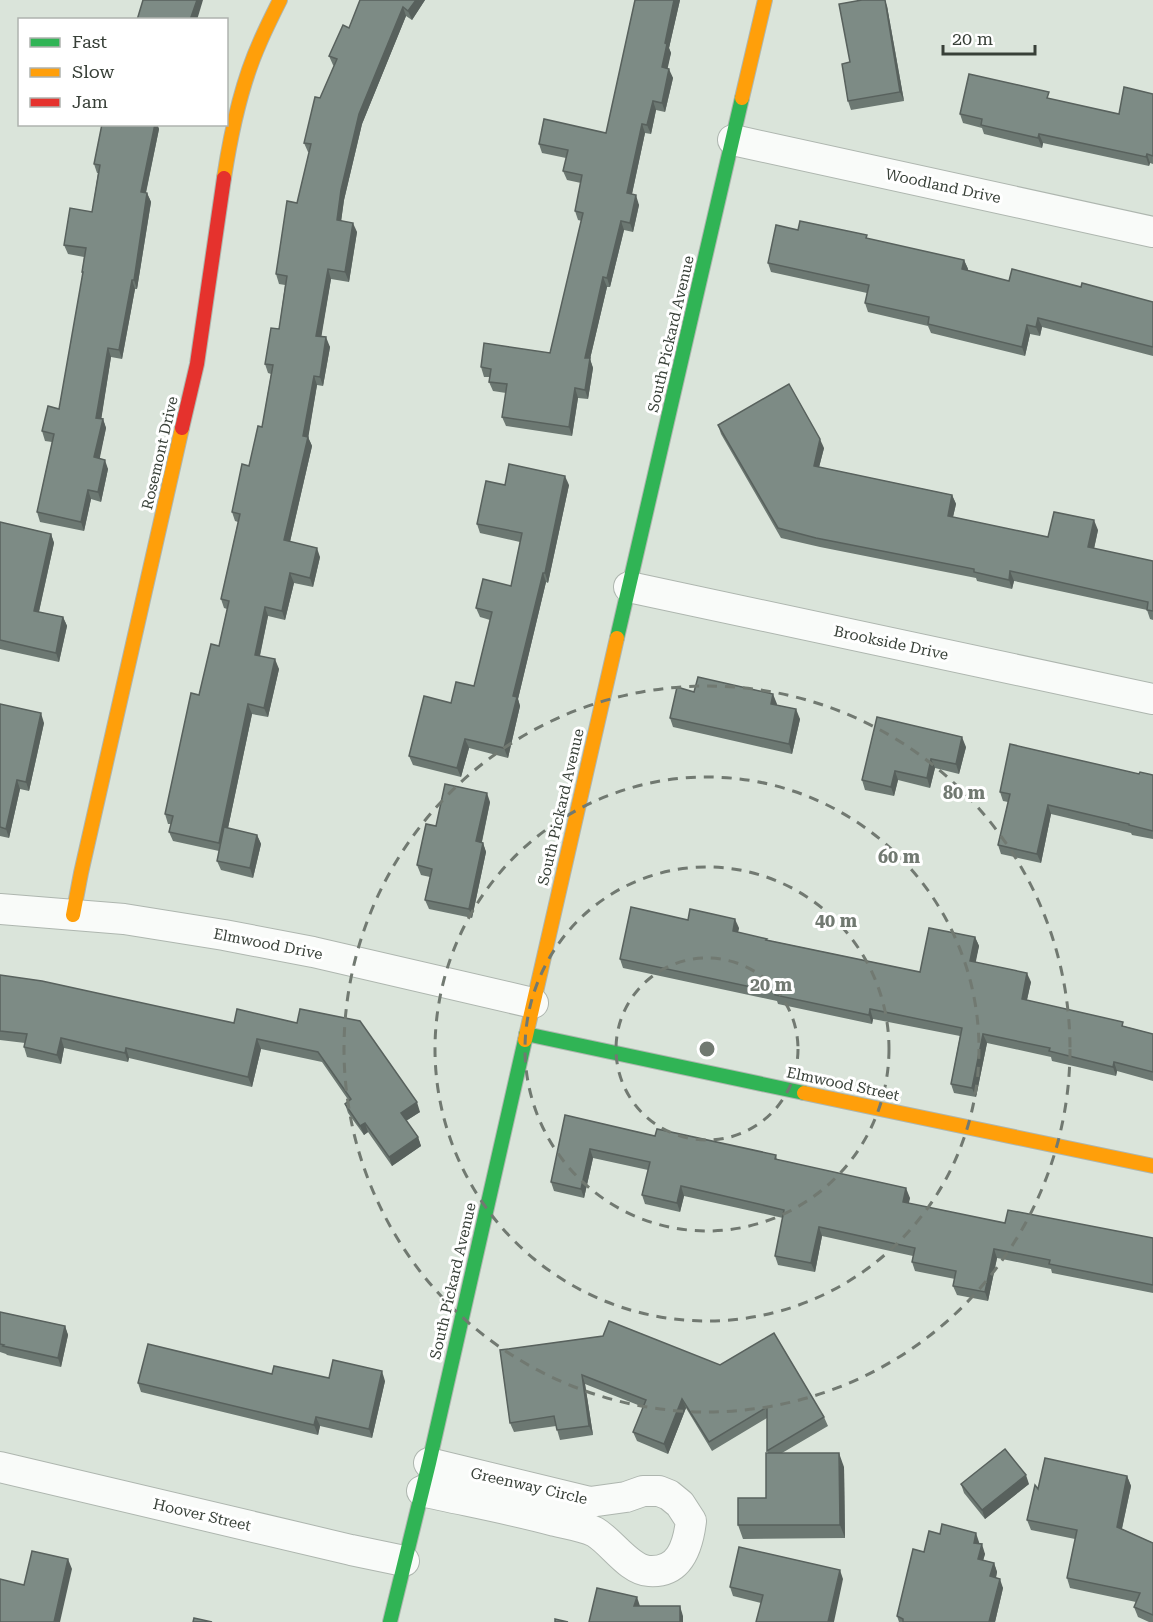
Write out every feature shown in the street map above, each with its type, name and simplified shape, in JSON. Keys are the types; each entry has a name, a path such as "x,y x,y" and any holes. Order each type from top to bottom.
{"street":[{"name":"Rosemont Drive","path":"73,915 197,363 229,147 241,97 259,44 280,0"},
{"name":"South Pickard Avenue","path":"390,1622 765,0"},
{"name":"Woodland Drive","path":"734,140 1153,232"},
{"name":"Brookside Drive","path":"629,587 1153,699"},
{"name":"Elmwood Drive","path":"0,909 124,919 313,952 533,1003"},
{"name":"Elmwood Street","path":"526,1034 1153,1166"},
{"name":"Hoover Street","path":"0,1467 351,1550 404,1560"},
{"name":"Greenway Circle","path":"425,1477 590,1502 626,1497 643,1491 659,1491 669,1495 680,1504 691,1521 687,1545 670,1566 648,1571 634,1566 606,1540 592,1531 538,1516 425,1477"}],"building":[{"path":"143,0 197,0 191,18 138,18"},
{"path":"360,0 416,0 408,11 403,7 359,114 341,190 337,220 353,223 345,272 328,269 316,336 326,337 320,377 314,376 303,436 308,437 284,540 317,548 310,578 290,573 282,611 265,607 255,655 275,659 264,708 248,704 219,843 169,832 173,816 165,814 191,693 199,695 211,644 219,646 229,601 221,599 240,514 232,512 242,464 249,466 258,426 262,427 273,365 265,364 271,328 279,329 287,276 276,274 287,201 297,203 311,144 304,143 315,97 320,98 337,59 329,56 343,25 349,28"},
{"path":"635,0 674,0 662,67 669,69 662,103 653,101 647,125 642,124 627,193 636,195 630,223 621,221 607,278 603,277 585,358 590,358 585,390 575,388 569,427 502,417 507,384 489,382 491,369 481,367 484,343 550,353 583,213 575,211 582,175 563,171 568,150 539,144 544,119 606,133"},
{"path":"862,0 885,0 900,92 848,101 842,64 850,62 839,4"},
{"path":"969,74 1049,92 1047,98 1119,114 1124,87 1153,94 1153,156 1147,154 1146,157 1039,134 1038,138 981,125 982,119 960,114"},
{"path":"102,126 155,126 141,192 147,193 134,280 132,280 119,350 108,348 96,418 103,419 94,457 105,460 98,492 88,490 81,522 37,512 54,434 42,431 48,406 59,409 86,248 64,245 70,208 92,212 100,165 94,164"},
{"path":"800,221 867,235 866,238 964,260 962,269 1009,281 1012,269 1081,287 1082,283 1153,302 1153,347 1038,318 1036,327 1027,325 1022,347 928,324 929,317 865,303 869,285 768,263 776,225 798,230"},
{"path":"789,384 820,439 814,466 952,495 948,516 1048,537 1054,512 1094,520 1088,547 1153,561 1153,611 1147,610 1148,602 1010,571 1009,580 974,572 974,569 816,538 778,528 718,425"},
{"path":"509,464 565,476 545,573 543,573 513,696 517,697 504,748 465,739 457,768 409,756 424,696 451,703 456,682 474,686 492,612 476,608 483,579 511,586 522,533 477,524 486,481 505,485"},
{"path":"0,522 51,534 34,611 63,617 56,653 0,640"},
{"path":"698,677 773,694 771,704 796,709 789,744 670,718 677,687 694,692"},
{"path":"0,704 41,713 26,782 17,780 6,829 0,827"},
{"path":"877,717 962,737 956,764 931,759 927,778 895,771 891,787 862,780"},
{"path":"1010,744 1139,774 1140,772 1153,775 1153,831 1048,805 1037,854 998,845 1010,794 1000,792"},
{"path":"445,784 487,793 476,841 483,843 469,909 425,900 432,869 417,865 426,824 436,826"},
{"path":"224,827 257,835 250,868 217,861"},
{"path":"631,907 688,920 690,909 735,919 733,931 920,972 929,928 975,937 970,961 1027,973 1022,999 1123,1022 1122,1026 1153,1034 1153,1072 1114,1062 1113,1067 1049,1051 1050,1048 983,1034 972,1088 951,1084 962,1028 870,1009 869,1015 775,995 775,992 620,959"},
{"path":"0,975 42,981 234,1023 237,1009 297,1023 300,1009 360,1021 417,1102 401,1113 418,1137 389,1157 365,1123 360,1126 345,1104 351,1099 318,1052 257,1039 248,1077 126,1048 125,1053 61,1038 57,1055 24,1047 27,1034 0,1031"},
{"path":"565,1115 655,1136 657,1129 776,1155 775,1159 906,1188 903,1202 1005,1223 1008,1210 1153,1238 1153,1285 1049,1264 1050,1260 994,1249 985,1292 953,1286 956,1271 912,1262 915,1248 819,1227 811,1263 775,1256 784,1210 681,1186 677,1203 642,1195 650,1162 590,1149 581,1189 551,1182"},
{"path":"0,1312 65,1326 58,1358 0,1344"},
{"path":"609,1321 720,1365 774,1333 824,1417 767,1451 767,1407 709,1442 682,1399 664,1444 633,1432 646,1400 582,1375 589,1426 557,1430 554,1416 510,1423 500,1350 603,1336"},
{"path":"148,1344 272,1374 274,1366 329,1378 333,1360 382,1371 369,1429 316,1417 314,1425 138,1383"},
{"path":"1005,1449 1026,1475 982,1510 961,1484"},
{"path":"766,1453 839,1453 840,1525 738,1525 738,1498 766,1498"},
{"path":"1045,1458 1127,1476 1117,1527 1153,1543 1153,1615 1134,1607 1140,1593 1067,1578 1077,1530 1027,1520 1035,1485 1038,1489"},
{"path":"942,1524 976,1533 974,1543 982,1544 978,1559 994,1563 990,1576 1000,1579 989,1622 903,1622 903,1619 897,1616 913,1549 924,1552 929,1531 940,1534"},
{"path":"739,1547 840,1570 828,1622 756,1622 763,1595 730,1587"},
{"path":"32,1551 68,1559 54,1622 0,1622 0,1579 24,1585"},
{"path":"597,1588 637,1597 634,1606 680,1606 680,1622 589,1622"},
{"path":"194,1618 212,1622 193,1622"}],"traffic: fast":[{"path":"617,638 742,98"},
{"path":"526,1034 804,1093"},
{"path":"390,1622 429,1463 525,1040"}],"traffic: slow":[{"path":"224,178 233,126 247,74 280,0"},
{"path":"742,98 765,0"},
{"path":"73,915 182,428"},
{"path":"525,1040 617,638"},
{"path":"804,1093 1153,1166"}],"traffic: jam":[{"path":"182,428 197,364 224,178"}]}
